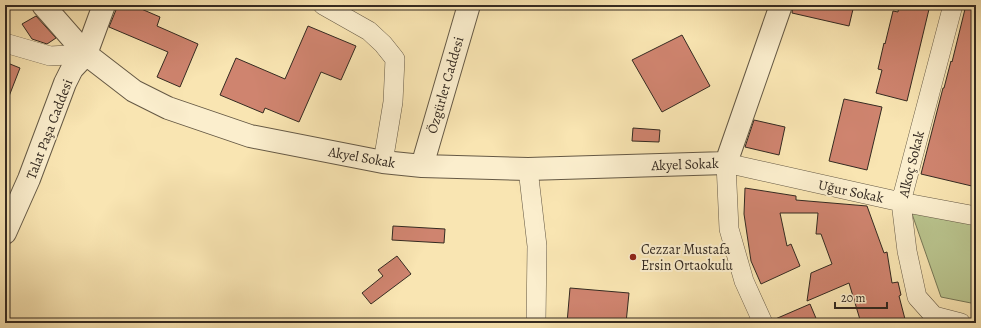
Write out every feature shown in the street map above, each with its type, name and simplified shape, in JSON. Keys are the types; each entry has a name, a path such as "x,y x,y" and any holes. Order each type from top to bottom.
{"street":[{"name":"Akyel Sokak","path":"43,5 86,54 134,91 168,108 250,136 383,162 422,166 528,169 726,163"},
{"name":"Talat Paşa Caddesi","path":"5,233 29,179 65,83 72,69 86,54 104,5"},
{"path":"323,5 369,31 383,44 394,59 394,102 383,162"},
{"name":"Özgürler Caddesi","path":"422,166 469,5"},
{"path":"763,323 744,281 729,229 726,163 781,5"},
{"name":"Alkoç Sokak","path":"953,5 901,202 907,251 917,297 934,316 961,323"},
{"path":"5,43 50,56 86,54"},
{"name":"Uğur Sokak","path":"726,163 901,202 976,216"},
{"path":"528,169 538,246 536,323"}],"green space":[{"path":"911,211 976,223 976,304 941,297"}],"building":[{"path":"118,5 132,5 160,17 157,26 198,44 180,87 157,77 168,52 109,27"},
{"path":"793,5 854,5 849,26 792,13"},
{"path":"899,5 930,5 907,101 876,93 882,70 878,69 884,43 885,44 893,11 898,12"},
{"path":"966,5 976,5 976,108 972,127 976,128 976,187 921,174"},
{"path":"36,16 56,38 47,44 32,39 22,24"},
{"path":"308,26 356,46 341,80 321,72 299,122 265,108 263,113 220,95 236,58 285,79"},
{"path":"682,35 710,86 662,112 632,60"},
{"path":"5,62 20,68 6,104 5,104"},
{"path":"844,99 882,107 867,170 829,161"},
{"path":"754,120 785,127 779,155 745,147"},
{"path":"633,128 660,130 659,142 632,141"},
{"path":"745,188 796,196 796,200 867,206 884,253 887,252 892,283 898,282 901,295 899,296 906,323 861,323 849,283 807,301 811,273 832,264 821,234 816,234 818,213 780,213 787,246 791,244 800,266 761,284 751,261 744,214"},
{"path":"393,226 445,229 444,243 392,240"},
{"path":"397,256 411,274 371,304 362,293 383,276 378,270"},
{"path":"570,288 629,293 626,323 567,323"},
{"path":"810,304 818,323 774,323 773,320"}],"place":[{"name":"Cezzar Mustafa Ersin Ortaokulu","path":"633,257"}]}
